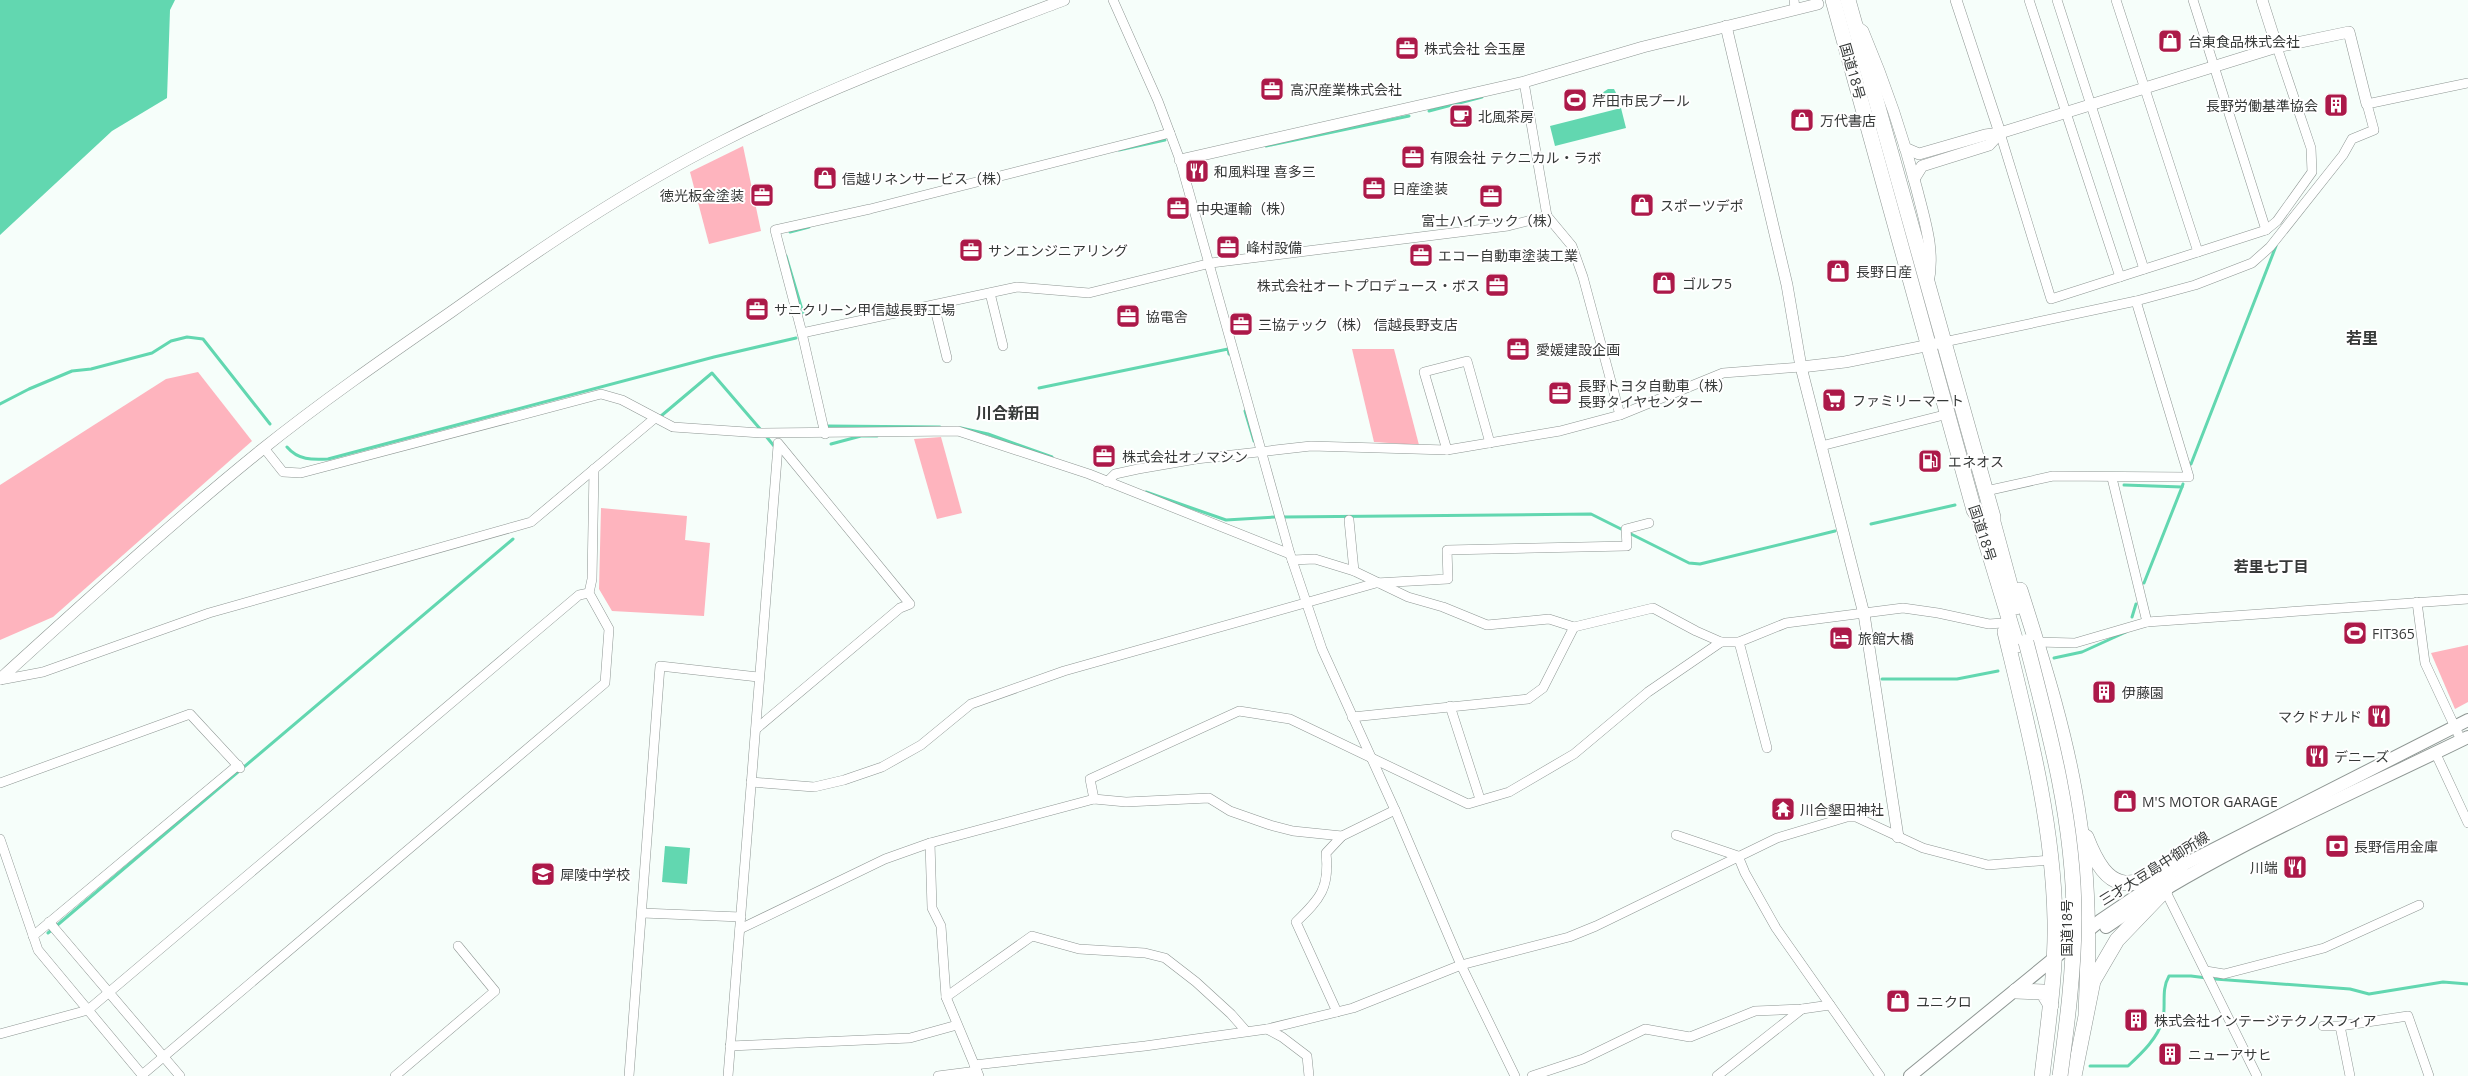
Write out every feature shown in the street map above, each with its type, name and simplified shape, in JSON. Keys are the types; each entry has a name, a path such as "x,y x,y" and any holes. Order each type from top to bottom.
{"highway":[{"name":"国道18号","path":"1833,0 1974,510 1978,516 2026,643 2062,846 2067,918 2066,956 2054,1076"},
{"name":"国道18号","path":"1848,0 1986,491 2050,733 2063,798 2073,881 2072,975 2060,1076"},
{"path":"1974,510 1974,517 2039,773 2051,860 2055,922 2051,1005 2042,1076"},
{"path":"2026,643 2057,713 2080,820 2086,901 2086,1013"},
{"path":"2080,820 2100,867 2108,877 2121,883 2139,883 2181,866"},
{"path":"2074,1076 2093,981 2117,940 2165,890"},
{"path":"2016,990 2043,992 2051,1005"}],"main road":[{"name":"三才大豆島中御所線","path":"2087,937 2131,898 2181,866 2468,720"},
{"name":"三才大豆島中御所線","path":"1910,1076 2053,960 2132,909 2221,858 2464,738"}],"street":[{"path":"0,680 184,514 264,448 359,376 499,277 637,188 719,143 791,107 1064,0"},
{"path":"1114,0 1180,160 1211,263 1291,557 1322,650 1395,810 1460,965 1515,1076"},
{"path":"1956,0 2000,133 2051,299 2266,230 2277,221 2312,172 2311,148 2262,0"},
{"path":"2030,0 2120,277"},
{"path":"2057,0 2144,269"},
{"path":"2116,0 2198,252"},
{"path":"2193,0 2266,230"},
{"path":"1180,160 1524,82 1644,47 1726,26 1794,4 1818,4"},
{"path":"1726,26 1787,285 1801,366 1864,614 1898,838"},
{"path":"1855,26 1863,31 1889,93 1914,179 1931,248 1931,268 1928,284"},
{"path":"1107,482 1115,474 1138,469 1196,459 1311,446 1448,450 1560,431 1620,414 1723,373 1845,362 2136,302 2195,285 2252,263 2270,247 2343,154 2352,139 2374,130 2349,32 2277,47 2000,133 1985,134 1920,154 1905,148"},
{"path":"1524,82 1547,216 1572,246 1583,277 1620,414"},
{"path":"2367,104 2468,82"},
{"path":"825,434 802,332 774,230 870,209 1170,133"},
{"path":"1914,179 1922,166 1989,145 2000,133"},
{"path":"802,332 1017,287 1089,293 1211,263 1508,226 1547,216"},
{"path":"990,293 1003,346"},
{"path":"1986,491 2053,476 2112,478 2189,477 2136,302"},
{"path":"934,305 946,354"},
{"path":"1448,450 1424,372 1466,361 1490,443"},
{"path":"264,448 282,472 301,474 600,390 673,427 764,433 825,434 958,431 995,442 1107,482 1291,557 1315,559 1354,571 1408,597 1443,607 1487,625 1549,619 1574,627 1653,608 1721,642 1739,642 1786,623 1903,608 1989,624 2002,623"},
{"path":"1821,446 1948,414"},
{"path":"0,680 43,672 209,613 531,522 655,418"},
{"path":"728,1076 778,433"},
{"path":"756,729 900,608 910,604 778,446"},
{"path":"0,839 38,950 142,1076 605,683 609,628 589,593 592,579 594,468"},
{"path":"2112,478 2146,622"},
{"path":"1348,520 1354,571"},
{"path":"751,782 814,787 844,780 882,767 921,745 971,704 1064,671 1376,583 1448,579 1447,550 1628,546 1626,532 1649,523"},
{"path":"0,1034 88,1010 579,595 589,593"},
{"path":"2026,643 2075,643 2146,622 2468,599"},
{"path":"2417,602 2425,663 2453,727 2464,738"},
{"path":"1352,717 1528,699 1536,695 1543,688 1574,627"},
{"path":"1094,799 1090,779 1239,711 1290,719 1468,804 1509,792 1574,754 1648,692 1721,642"},
{"path":"1739,642 1767,748"},
{"path":"629,1076 660,666 758,677"},
{"path":"1450,706 1480,799"},
{"path":"0,783 190,714 239,767 33,936"},
{"path":"2436,752 2468,824"},
{"path":"740,928 885,859 930,843 1094,799 1126,802 1210,798 1230,811 1270,825 1293,831 1342,836"},
{"path":"1337,1012 1296,922 1315,904 1326,885 1329,873 1326,853 1342,836 1395,810"},
{"path":"938,1076 1267,1029 1337,1012 1401,991 1460,965 1569,937 1596,926 1777,838 1848,817 1856,817 1923,848 1988,865 2051,860"},
{"path":"1676,835 1738,856 1745,873 1776,928 1880,1076"},
{"path":"930,843 932,908 941,926 946,997 977,1071"},
{"path":"2165,890 2257,1076"},
{"path":"2209,977 2324,948 2419,905"},
{"path":"642,913 741,916"},
{"path":"49,922 180,1076"},
{"path":"946,997 1032,936 1079,949 1145,953 1164,958 1217,1001 1246,1031"},
{"path":"395,1076 495,991 458,946"},
{"path":"1532,1076 1583,1059 1645,1029 1690,1037 1755,1010 1802,1009 1830,1005"},
{"path":"1717,1076 1802,1009"},
{"path":"2323,1026 2340,1026 2408,1016 2429,1076"},
{"path":"730,1046 910,1038 957,1025"},
{"path":"2340,1026 2350,1076"},
{"path":"1267,1029 1282,1037 1307,1056 1309,1076"}],"shaded area":[{"path":"0,0 175,0 170,10 167,98 112,131 0,235"},
{"path":"1608,89 1614,89 1618,97 1615,100 1602,103 1598,98 1599,95"},
{"path":"1621,108 1626,128 1555,146 1550,126"},
{"path":"743,146 761,231 709,244 690,172"},
{"path":"1352,349 1394,349 1419,445 1374,442"},
{"path":"198,372 252,441 53,617 0,640 0,485 166,379"},
{"path":"941,437 962,513 937,519 914,439"},
{"path":"601,508 687,516 685,540 710,543 704,616 612,611 599,589"},
{"path":"2468,645 2468,702 2455,709 2431,653"},
{"path":"665,846 690,848 687,884 662,882"}],"waterway":[{"path":"1429,111 1482,97"},
{"path":"1266,146 1409,116"},
{"path":"1119,150 1165,140"},
{"path":"790,232 809,227"},
{"path":"2191,464 2276,246"},
{"path":"786,256 803,313"},
{"path":"0,404 29,389 72,371 91,369 152,353 171,341 187,337 203,339 270,424"},
{"path":"287,447 301,457 328,459 714,357 796,338"},
{"path":"1039,388 1228,349 1229,354"},
{"path":"661,416 712,373 761,430"},
{"path":"1245,411 1254,441"},
{"path":"827,426 940,427"},
{"path":"961,428 988,434 1052,457"},
{"path":"765,435 774,446"},
{"path":"831,444 861,436 877,436"},
{"path":"2124,485 2182,487 2183,484"},
{"path":"2144,583 2182,487"},
{"path":"1146,492 1226,520 1275,517"},
{"path":"1871,524 1955,505"},
{"path":"1283,517 1591,514 1689,563 1700,564 1835,531"},
{"path":"48,933 513,539"},
{"path":"2132,617 2136,604"},
{"path":"2054,658 2082,652 2126,632"},
{"path":"1882,679 1957,679 1998,671"},
{"path":"2090,1066 2128,1066 2144,1050 2161,1026 2164,1013 2164,992 2169,976 2191,976 2350,989 2369,994 2443,982 2468,984"}],"place":[{"name":"台東食品株式会社","path":"2170,41"},
{"name":"株式会社 会玉屋","path":"1407,48"},
{"name":"高沢産業株式会社","path":"1272,89"},
{"name":"芹田市民プール","path":"1575,100"},
{"name":"長野労働基準協会","path":"2336,105"},
{"name":"北風茶房","path":"1461,116"},
{"name":"万代書店","path":"1802,120"},
{"name":"有限会社 テクニカル・ラボ","path":"1413,157"},
{"name":"和風料理 喜多三","path":"1197,171"},
{"name":"信越リネンサービス（株）","path":"825,178"},
{"name":"日産塗装","path":"1374,188"},
{"name":"徳光板金塗装","path":"762,195"},
{"name":"富士ハイテック（株）","path":"1491,196"},
{"name":"スポーツデポ","path":"1642,205"},
{"name":"中央運輸（株）","path":"1178,208"},
{"name":"峰村設備","path":"1228,247"},
{"name":"サンエンジニアリング","path":"971,250"},
{"name":"エコー自動車塗装工業","path":"1421,255"},
{"name":"長野日産","path":"1838,271"},
{"name":"ゴルフ5","path":"1664,283"},
{"name":"株式会社オートプロデュース・ボス","path":"1497,285"},
{"name":"サニクリーン甲信越長野工場","path":"757,309"},
{"name":"協電舎","path":"1128,316"},
{"name":"三協テック（株） 信越長野支店","path":"1241,324"},
{"name":"愛媛建設企画","path":"1518,349"},
{"name":"長野トヨタ自動車（株） 長野タイヤセンター","path":"1560,393"},
{"name":"ファミリーマート","path":"1834,400"},
{"name":"株式会社オノマシン","path":"1104,456"},
{"name":"エネオス","path":"1930,461"},
{"name":"FIT365","path":"2355,633"},
{"name":"旅館大橋","path":"1841,638"},
{"name":"伊藤園","path":"2104,692"},
{"name":"マクドナルド","path":"2379,716"},
{"name":"デニーズ","path":"2317,756"},
{"name":"M'S MOTOR GARAGE","path":"2125,801"},
{"name":"川合墾田神社","path":"1783,809"},
{"name":"長野信用金庫","path":"2337,846"},
{"name":"川端","path":"2295,867"},
{"name":"犀陵中学校","path":"543,874"},
{"name":"ユニクロ","path":"1898,1001"},
{"name":"株式会社インテージテクノスフィア","path":"2136,1020"},
{"name":"ニューアサヒ","path":"2170,1054"}],"district":[{"name":"若里","path":"2362,338"},
{"name":"川合新田","path":"1008,413"},
{"name":"若里七丁目","path":"2271,566"}]}
